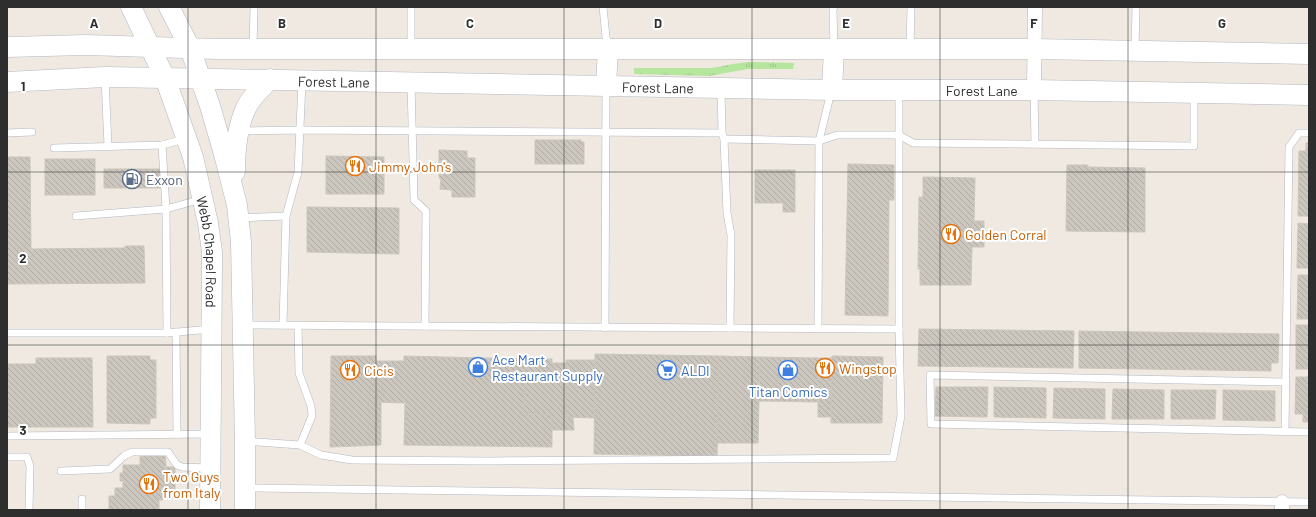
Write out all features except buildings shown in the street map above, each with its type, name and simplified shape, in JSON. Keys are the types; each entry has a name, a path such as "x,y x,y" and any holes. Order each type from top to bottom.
{"main road":[{"name":"Webb Chapel Road","path":"131,7 165,78 194,157 208,223 212,252 213,329 210,510"},
{"path":"169,7 190,48 212,114 235,196 239,218 243,325 245,510"},
{"path":"7,47 86,45 253,49 1034,49 1309,54"},
{"path":"606,86 608,48"},
{"path":"411,49 411,82"},
{"path":"832,90 834,49"},
{"name":"Forest Lane","path":"7,82 105,78 200,78 832,90 1034,90 1309,95"},
{"path":"235,196 235,158 239,131 246,107 260,88 270,79"},
{"path":"213,329 243,325"}],"street":[{"path":"1034,90 1035,7"}],"lane":[{"path":"253,49 254,7"},
{"path":"411,7 411,49"},
{"path":"603,7 608,48"},
{"path":"834,7 834,49"},
{"path":"910,49 911,7"},
{"path":"1135,52 1136,7"},
{"path":"105,78 108,146"},
{"path":"283,325 286,216 298,172 302,80"},
{"path":"411,82 414,200 426,211 425,326"},
{"path":"605,328 606,86"},
{"path":"721,88 727,213 731,235 730,328"},
{"path":"818,329 819,141 832,90"},
{"path":"245,441 300,445 321,455 352,460 496,461 893,458 901,416 899,329 899,90"},
{"path":"1034,90 1035,144"},
{"path":"239,131 606,132 819,141 837,135 899,135 913,143 1194,146 1194,93"},
{"path":"7,133 32,132"},
{"path":"1285,432 1289,148 1299,133 1309,133"},
{"path":"54,148 162,145 187,138"},
{"path":"162,145 166,210 167,333"},
{"path":"76,216 166,210 202,199"},
{"path":"239,218 286,216"},
{"path":"243,325 899,329"},
{"path":"298,326 299,373 311,406 312,416 300,445"},
{"path":"7,333 167,333 213,329"},
{"path":"176,332 177,434"},
{"path":"1285,382 930,375 931,424 1309,432"},
{"path":"7,436 212,434"},
{"path":"60,471 110,469 124,456 132,452 168,452 177,465 182,467 211,468"},
{"path":"7,457 27,457 30,466 29,510"},
{"path":"245,488 1282,506 1309,502"},
{"path":"82,499 82,510"}],"green space":[{"path":"748,62 794,63 793,69 748,69 709,76 634,74 634,68 712,68"}],"place":[{"name":"Jimmy John's","path":"355,166"},
{"name":"Exxon","path":"132,179"},
{"name":"Golden Corral","path":"951,234"},
{"name":"Ace Mart Restaurant Supply","path":"478,367"},
{"name":"Wingstop","path":"825,368"},
{"name":"Cicis","path":"350,370"},
{"name":"ALDI","path":"667,370"},
{"name":"Titan Comics","path":"788,370"},
{"name":"Two Guys from Italy","path":"149,484"}]}
